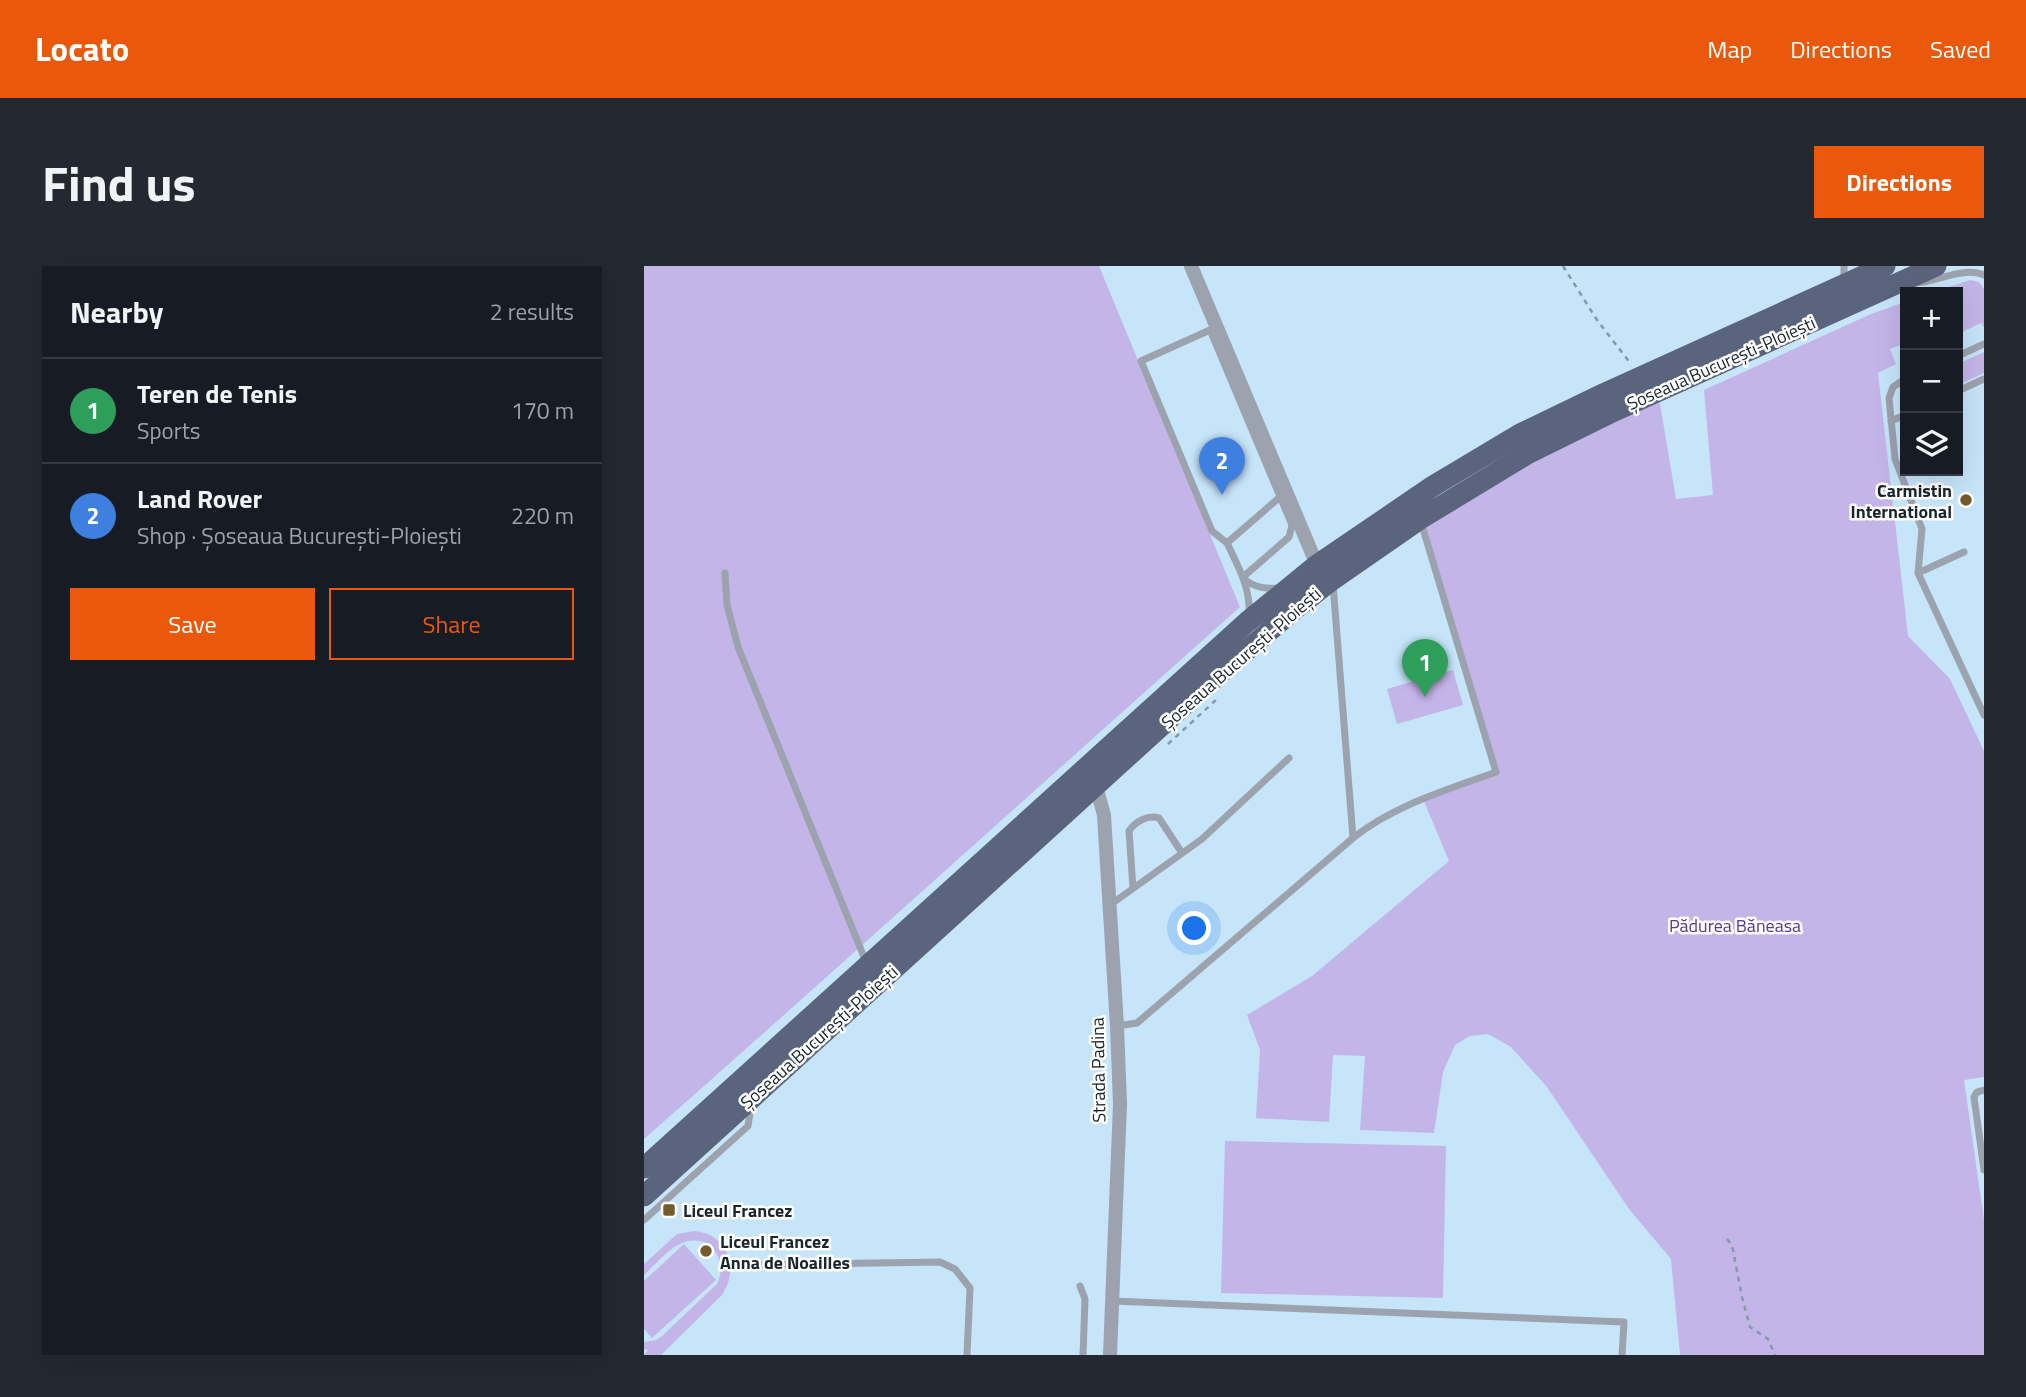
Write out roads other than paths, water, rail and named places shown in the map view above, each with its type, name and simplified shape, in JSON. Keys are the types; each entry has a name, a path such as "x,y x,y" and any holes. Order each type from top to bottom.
{"highway":[{"name":"Șoseaua București-Ploiești","path":"644,1168 1247,622 1317,565 1433,486 1520,434 1642,377 1844,275 1890,276 1936,266"},
{"name":"Șoseaua București-Ploiești","path":"644,1196 1223,670 1332,580 1420,519 1529,453 1890,276"}],"street":[{"path":"1191,266 1317,565"},
{"name":"Strada Padina","path":"1096,786 1104,815 1120,1104 1110,1355"}],"lane":[{"path":"1890,276 1930,282 1964,271 1984,275"},
{"path":"1242,577 1292,533 1292,525 1210,330 1141,360 1212,531 1227,543 1242,577 1249,605 1247,622"},
{"path":"1963,354 1984,344"},
{"path":"1963,389 1984,379"},
{"path":"1900,382 1890,392 1891,421 1895,459 1922,529 1918,573 1984,715"},
{"path":"1891,421 1900,417"},
{"path":"1227,543 1280,497"},
{"path":"1117,1026 1137,1023 1373,822 1423,799 1496,772 1420,519"},
{"path":"1918,573 1964,552"},
{"path":"725,573 727,605 738,647 867,967"},
{"path":"1242,577 1261,588 1288,588"},
{"path":"1332,580 1353,838"},
{"path":"1110,905 1202,839 1289,758"},
{"path":"1133,888 1129,831 1134,824 1151,816 1158,818 1182,853"},
{"path":"1984,1090 1976,1094 1974,1101 1984,1170"},
{"path":"644,1220 748,1126 753,1097"},
{"path":"751,1265 940,1262 955,1269 970,1287 967,1355"},
{"path":"1080,1286 1084,1299 1083,1355"},
{"path":"1112,1301 1624,1322 1622,1355"}],"place":[{"name":"Land Rover","path":"1222,495"},
{"name":"Carmistin International","path":"1966,500"},
{"name":"Teren de Tenis","path":"1425,697"},
{"name":"Liceul Francez","path":"669,1210"},
{"name":"Liceul Francez Anna de Noailles","path":"706,1251"}],"park label":[{"name":"Pădurea Băneasa","path":"1735,925"}]}
